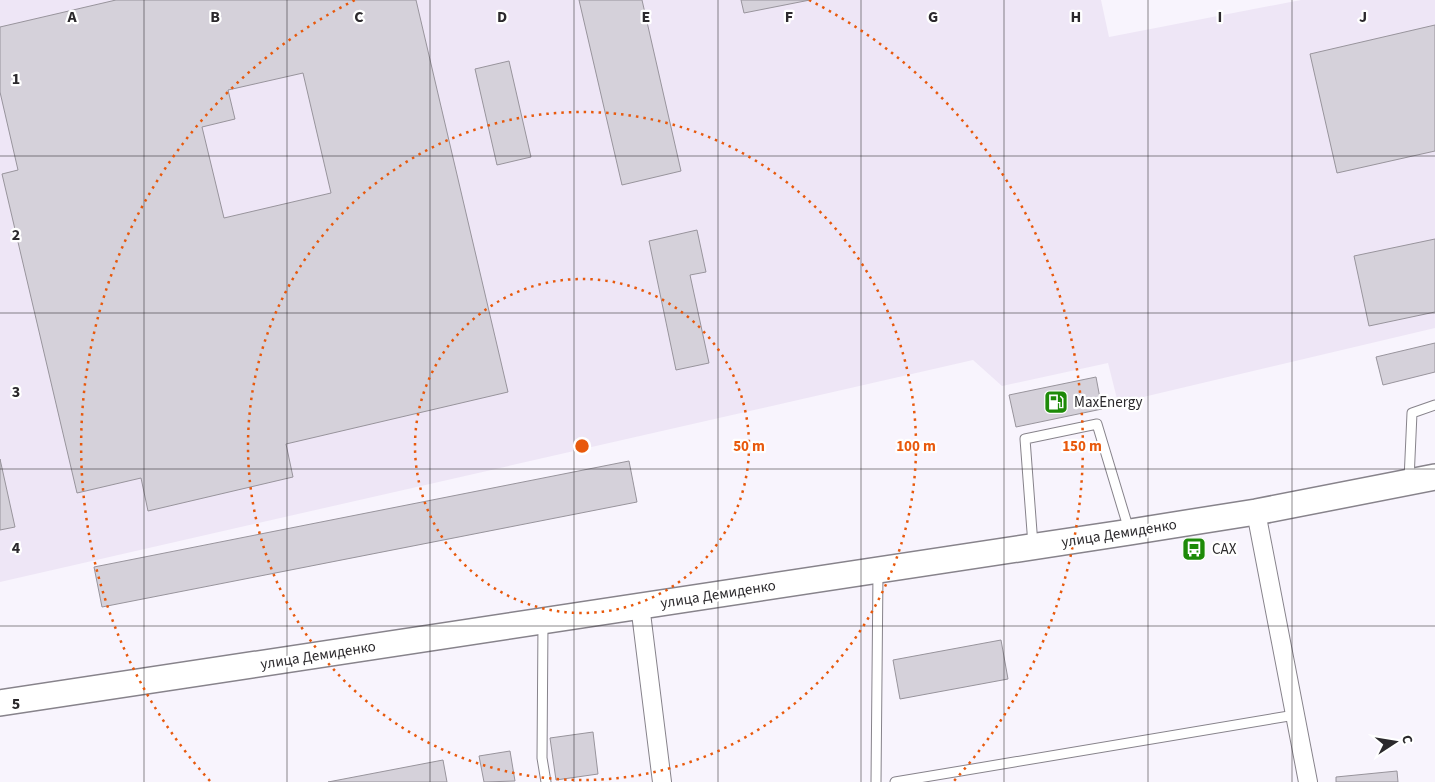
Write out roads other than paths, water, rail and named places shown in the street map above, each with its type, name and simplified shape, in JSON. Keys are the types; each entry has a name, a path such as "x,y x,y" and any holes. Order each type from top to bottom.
{"main road":[{"name":"улица Демиденко","path":"0,703 1130,532 1256,512 1435,477"}],"street":[{"path":"1256,512 1308,782"},
{"path":"640,605 662,782"}],"lane":[{"path":"1409,482 1412,413 1435,406"},
{"path":"1033,546 1026,439 1097,424 1130,532"},
{"path":"876,782 878,569"},
{"path":"543,620 542,758 546,782"},
{"path":"895,782 1295,715"}],"place":[{"name":"MaxEnergy","path":"1056,402"},
{"name":"САХ","path":"1194,549"}]}
